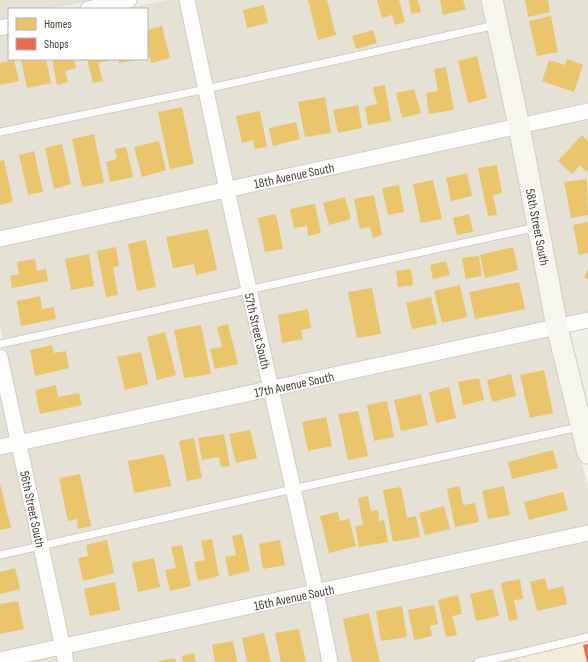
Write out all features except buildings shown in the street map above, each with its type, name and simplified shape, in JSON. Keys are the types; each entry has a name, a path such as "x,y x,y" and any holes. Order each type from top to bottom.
{"street":[{"path":"93,8 129,0"},
{"name":"57th Street South","path":"187,0 330,662"},
{"name":"58th Street South","path":"492,0 519,126 557,327 581,418 588,453"},
{"name":"18th Avenue South","path":"0,239 588,110"},
{"name":"17th Avenue South","path":"0,447 588,320"},
{"name":"56th Street South","path":"0,357 66,662"},
{"name":"16th Avenue South","path":"0,660 588,533"}],"lane":[{"path":"0,132 206,89 498,25"},
{"path":"0,344 538,226"},
{"path":"0,555 293,488 581,418"},
{"path":"478,662 588,637"}],"shaded area":[{"path":"0,0 92,0 55,8 8,8 8,18 0,20"},
{"path":"167,0 180,0 218,183 0,231 0,36 8,34 8,60 148,60 148,8 130,8"},
{"path":"194,0 485,0 511,119 232,180"},
{"path":"499,0 588,0 588,102 525,116"},
{"path":"588,119 588,312 563,318 528,132"},
{"path":"514,135 549,321 276,380 236,196"},
{"path":"222,199 263,382 24,433 0,324 0,247"},
{"path":"550,337 588,488 588,525 321,583 280,395"},
{"path":"0,390 10,436 0,438"},
{"path":"266,398 307,586 68,637 27,449"},
{"path":"13,452 54,640 0,652 0,455"},
{"path":"588,541 588,633 516,652 519,662 337,662 324,598"},
{"path":"310,601 322,662 73,662 72,653"},
{"path":"588,633 588,662 519,662 516,652"},
{"path":"58,656 59,662 30,662"}]}
